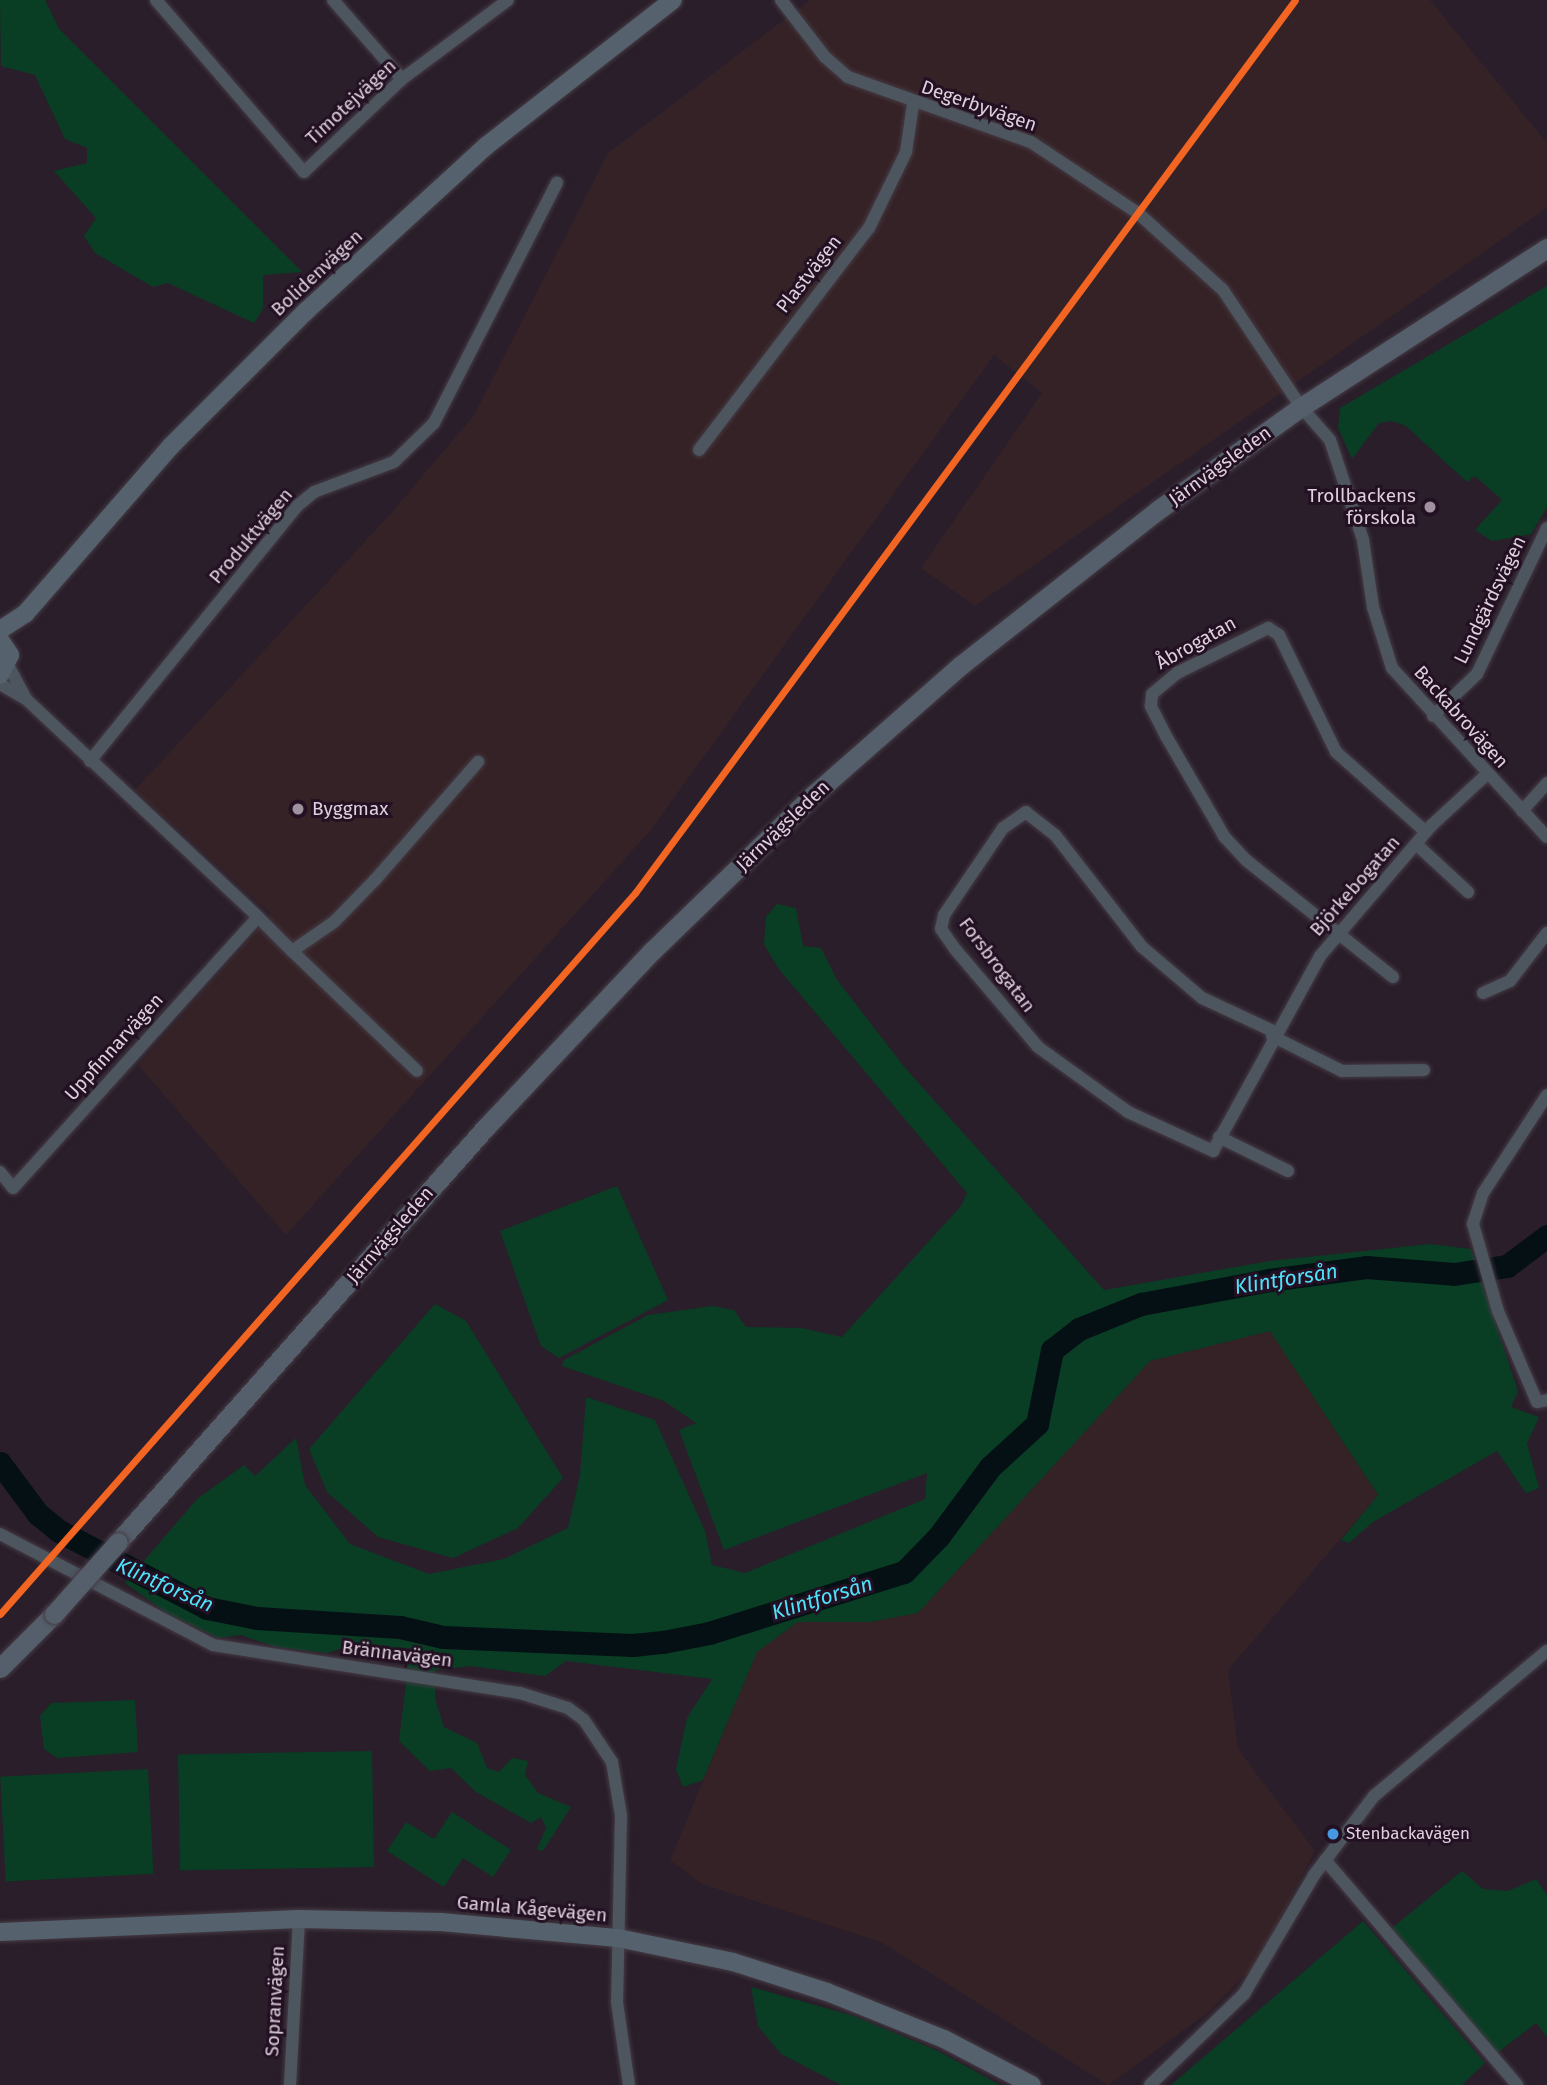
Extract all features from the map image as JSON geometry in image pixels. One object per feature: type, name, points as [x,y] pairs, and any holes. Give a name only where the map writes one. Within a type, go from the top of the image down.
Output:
[{"type":"main road","name":"Järnvägsleden","points":[[0,1668],[54,1614],[485,1128],[652,951],[813,795],[1010,625],[1301,407],[1547,248]]},
{"type":"street","name":"Timotejvägen","points":[[156,0],[304,172],[402,79],[508,0]]},
{"type":"street","points":[[333,0],[402,79]]},
{"type":"street","name":"Bolidenvägen","points":[[4,658],[25,614],[171,446],[305,312],[486,146],[673,0]]},
{"type":"street","name":"Degerbyvägen","points":[[782,0],[848,78],[913,104],[1031,142],[1138,213],[1223,290],[1301,407]]},
{"type":"street","name":"Plastvägen","points":[[699,450],[869,228],[906,152],[913,104]]},
{"type":"street","name":"Produktvägen","points":[[90,761],[297,506],[314,492],[394,463],[434,423],[557,183]]},
{"type":"street","name":"Backabrovägen","points":[[1301,407],[1330,440],[1341,469],[1392,668],[1486,775],[1547,837]]},
{"type":"street","name":"Lundgärdsvägen","points":[[1433,716],[1477,674],[1547,528]]},
{"type":"street","name":"Bolidenvägen","points":[[0,630],[25,614]]},
{"type":"street","name":"Åbrogatan","points":[[1338,934],[1224,836],[1166,736],[1151,706],[1152,694],[1177,673],[1268,628],[1279,635],[1336,752],[1426,832]]},
{"type":"street","points":[[4,658],[26,699]]},
{"type":"street","points":[[0,684],[26,699],[258,917],[416,1071]]},
{"type":"street","points":[[292,951],[367,888],[478,762]]},
{"type":"street","name":"Björkebogatan","points":[[1213,1151],[1297,989],[1338,934],[1426,832],[1486,775]]},
{"type":"street","points":[[1522,811],[1547,783]]},
{"type":"street","name":"Forsbrogatan","points":[[1213,1151],[1128,1112],[1038,1047],[955,949],[941,929],[944,915],[979,859],[1003,828],[1026,812],[1055,835],[1142,947],[1202,998],[1273,1034]]},
{"type":"street","points":[[1416,844],[1468,892]]},
{"type":"street","name":"Uppfinnarvägen","points":[[0,1172],[13,1188],[258,917]]},
{"type":"street","points":[[1483,993],[1510,981],[1547,933]]},
{"type":"street","points":[[1338,934],[1393,977]]},
{"type":"street","points":[[1273,1034],[1342,1071],[1424,1070]]},
{"type":"street","points":[[1547,1095],[1475,1208],[1481,1254],[1490,1286],[1536,1402],[1547,1400]]},
{"type":"street","points":[[1219,1137],[1288,1171]]},
{"type":"street","name":"Brännavägen","points":[[0,1534],[213,1645],[427,1675],[520,1693],[568,1709],[597,1733],[612,1762],[621,1815],[617,2002],[629,2085]]},
{"type":"street","points":[[1150,2085],[1244,1994],[1325,1860],[1374,1796],[1547,1651]]},
{"type":"street","points":[[1325,1860],[1517,2085]]},
{"type":"street","name":"Gamla Kågevägen","points":[[0,1932],[299,1919],[454,1923],[618,1938],[733,1962],[827,1992],[944,2039],[1032,2085]]},
{"type":"street","name":"Sopranvägen","points":[[290,2085],[299,1919]]},
{"type":"shaded area","points":[[810,0],[1430,0],[1547,143],[1547,208],[975,606],[921,568],[1042,393],[994,355],[650,831],[286,1235],[138,1065],[271,914],[135,790],[393,511],[474,415],[608,153]]},
{"type":"shaded area","points":[[1270,1331],[1378,1495],[1228,1670],[1238,1749],[1315,1851],[1258,1961],[1209,2012],[1108,2085],[881,1942],[702,1884],[670,1860],[757,1652],[798,1622],[870,1622],[918,1613],[1150,1361]]},
{"type":"green space","points":[[0,0],[45,0],[59,29],[302,272],[263,275],[263,309],[254,323],[168,283],[153,287],[95,253],[84,236],[96,218],[54,171],[87,163],[87,148],[65,139],[35,75],[1,66]]},
{"type":"green space","points":[[1547,286],[1547,507],[1531,534],[1492,541],[1475,530],[1502,500],[1475,476],[1467,482],[1406,426],[1392,421],[1379,423],[1352,459],[1338,428],[1340,408]]},
{"type":"green space","points":[[777,904],[796,908],[803,946],[821,948],[837,980],[906,1069],[1104,1290],[1270,1261],[1430,1244],[1471,1249],[1518,1391],[1511,1407],[1539,1417],[1527,1444],[1539,1488],[1526,1493],[1497,1451],[1373,1522],[1349,1543],[1341,1540],[1378,1495],[1270,1331],[1150,1361],[918,1613],[870,1622],[798,1622],[757,1652],[703,1780],[683,1787],[676,1769],[687,1718],[712,1679],[566,1661],[545,1676],[470,1666],[435,1670],[435,1699],[444,1727],[477,1743],[487,1768],[499,1772],[512,1758],[528,1761],[525,1775],[538,1793],[571,1807],[543,1851],[537,1849],[546,1828],[541,1817],[531,1823],[476,1792],[451,1768],[430,1771],[399,1741],[408,1666],[349,1646],[327,1653],[276,1647],[241,1635],[218,1638],[165,1612],[125,1583],[197,1499],[244,1465],[255,1476],[296,1438],[305,1485],[350,1544],[429,1574],[504,1559],[568,1528],[580,1475],[586,1397],[655,1420],[705,1531],[712,1565],[745,1573],[925,1499],[927,1473],[724,1550],[679,1430],[696,1423],[664,1401],[562,1366],[564,1360],[648,1315],[712,1306],[734,1310],[746,1327],[801,1328],[842,1337],[961,1206],[967,1193],[778,968],[764,944],[766,917]]},
{"type":"green space","points":[[617,1186],[668,1300],[559,1358],[541,1346],[500,1231]]},
{"type":"green space","points":[[435,1304],[466,1321],[563,1478],[518,1528],[453,1558],[378,1537],[327,1492],[309,1449]]},
{"type":"green space","points":[[135,1700],[138,1752],[57,1758],[44,1749],[40,1716],[51,1703]]},
{"type":"green space","points":[[372,1751],[374,1867],[180,1870],[178,1754]]},
{"type":"green space","points":[[148,1769],[153,1874],[6,1882],[0,1777]]},
{"type":"green space","points":[[452,1812],[511,1850],[493,1877],[463,1858],[444,1887],[387,1851],[406,1822],[434,1839]]},
{"type":"green space","points":[[1462,1871],[1483,1889],[1508,1891],[1536,1879],[1547,1895],[1547,2037],[1536,2023],[1497,2053],[1392,1928]]},
{"type":"green space","points":[[1363,1921],[1485,2063],[1462,2085],[1171,2085]]},
{"type":"green space","points":[[751,1987],[854,2016],[938,2051],[1000,2085],[841,2085],[781,2054],[758,2026]]},
{"type":"waterway","name":"Klintforsån","points":[[0,1463],[38,1514],[59,1531],[207,1608],[257,1618],[400,1627],[443,1637],[633,1645],[663,1642],[709,1633],[904,1572],[939,1536],[990,1467],[1037,1424],[1052,1350],[1079,1329],[1141,1304],[1269,1280],[1366,1267],[1454,1274],[1507,1266],[1547,1236]]},
{"type":"transit line","points":[[0,1614],[635,893],[1295,0]]},
{"type":"place","name":"Trollbackens förskola","points":[[1430,507]]},
{"type":"place","name":"Byggmax","points":[[298,809]]},
{"type":"place","name":"Stenbackavägen","points":[[1333,1834]]}]
